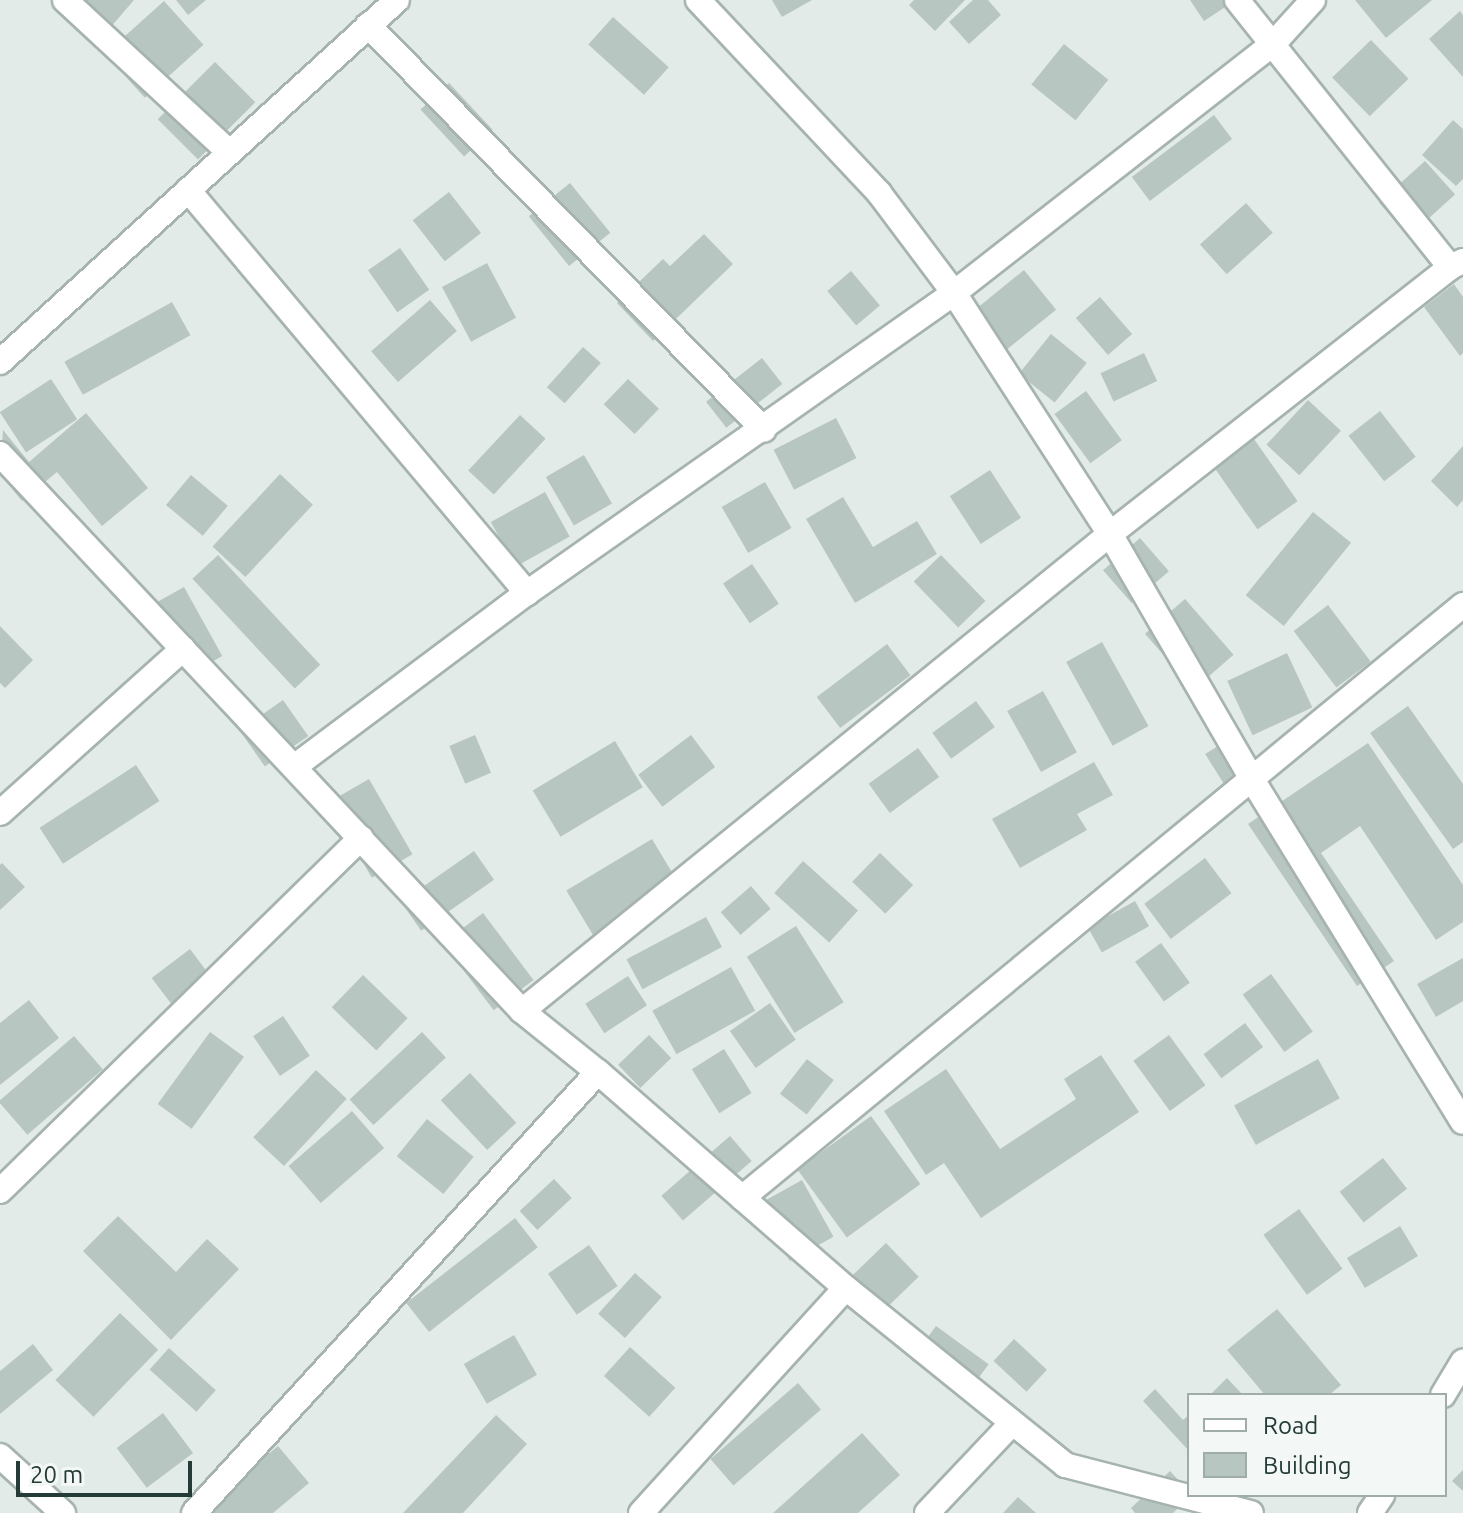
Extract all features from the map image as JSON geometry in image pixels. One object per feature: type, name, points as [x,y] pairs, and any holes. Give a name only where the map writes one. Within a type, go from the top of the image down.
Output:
[{"type":"street","points":[[65,0],[229,152]]},
{"type":"street","points":[[0,362],[397,0]]},
{"type":"street","points":[[698,0],[879,193],[954,293],[1110,534],[1253,781],[1463,1122]]},
{"type":"street","points":[[522,1011],[1110,534],[1456,264],[1237,0]]},
{"type":"street","points":[[294,767],[527,593],[764,430],[954,293],[1274,43],[1313,0]]},
{"type":"street","points":[[368,25],[764,430]]},
{"type":"street","points":[[188,190],[527,593]]},
{"type":"street","points":[[0,454],[522,1011],[598,1072],[846,1288],[1065,1465],[1187,1496]]},
{"type":"street","points":[[742,1198],[1253,781],[1463,605]]},
{"type":"street","points":[[0,813],[183,649]]},
{"type":"street","points":[[0,1191],[361,838]]},
{"type":"street","points":[[194,1513],[598,1072]]},
{"type":"street","points":[[641,1513],[846,1288]]},
{"type":"street","points":[[1444,1393],[1463,1362]]},
{"type":"street","points":[[927,1513],[1012,1423]]},
{"type":"street","points":[[0,1456],[63,1513]]},
{"type":"street","points":[[1189,1497],[1251,1513]]},
{"type":"building","points":[[82,0],[134,0],[103,36]]},
{"type":"building","points":[[176,0],[206,0],[188,15]]},
{"type":"building","points":[[772,0],[812,0],[782,17]]},
{"type":"building","points":[[914,0],[965,0],[935,31],[909,5]]},
{"type":"building","points":[[973,0],[988,0],[1001,15],[969,44],[949,22]]},
{"type":"building","points":[[1190,0],[1236,0],[1204,21]]},
{"type":"building","points":[[1355,0],[1432,0],[1386,38]]},
{"type":"building","points":[[164,1],[203,45],[145,98],[105,54]]},
{"type":"building","points":[[1460,11],[1463,15],[1463,77],[1429,39]]},
{"type":"building","points":[[613,17],[669,67],[644,95],[588,44]]},
{"type":"building","points":[[1371,40],[1409,79],[1370,116],[1332,78]]},
{"type":"building","points":[[1064,44],[1108,80],[1076,120],[1031,84]]},
{"type":"building","points":[[215,62],[255,102],[198,160],[158,119]]},
{"type":"building","points":[[449,83],[493,130],[464,156],[420,110]]},
{"type":"building","points":[[1214,115],[1232,139],[1150,201],[1132,177]]},
{"type":"building","points":[[1453,120],[1463,129],[1463,179],[1456,186],[1422,155]]},
{"type":"building","points":[[1425,161],[1455,194],[1409,236],[1379,202]]},
{"type":"building","points":[[570,183],[610,233],[569,266],[529,216]]},
{"type":"building","points":[[449,192],[481,233],[445,261],[413,220]]},
{"type":"building","points":[[1246,203],[1273,233],[1227,274],[1200,244]]},
{"type":"building","points":[[704,234],[733,264],[653,341],[617,303],[663,259],[670,266]]},
{"type":"building","points":[[400,248],[429,290],[397,312],[368,270]]},
{"type":"building","points":[[487,263],[516,318],[471,342],[442,287]]},
{"type":"building","points":[[1024,270],[1056,310],[1006,351],[973,311]]},
{"type":"building","points":[[851,271],[880,305],[856,325],[827,291]]},
{"type":"building","points":[[1454,284],[1463,297],[1463,353],[1460,356],[1424,307]]},
{"type":"building","points":[[1100,297],[1132,334],[1108,355],[1076,318]]},
{"type":"building","points":[[430,300],[457,331],[398,382],[371,351]]},
{"type":"building","points":[[172,302],[190,335],[83,395],[64,362]]},
{"type":"building","points":[[1051,334],[1087,363],[1055,403],[1019,374]]},
{"type":"building","points":[[583,347],[601,363],[565,403],[547,387]]},
{"type":"building","points":[[1144,353],[1157,381],[1114,401],[1100,373]]},
{"type":"building","points":[[762,358],[782,384],[726,428],[706,402]]},
{"type":"building","points":[[51,379],[77,419],[26,452],[0,412]]},
{"type":"building","points":[[628,379],[659,409],[635,434],[604,404]]},
{"type":"building","points":[[1086,391],[1122,440],[1090,463],[1054,414]]},
{"type":"building","points":[[1308,400],[1341,431],[1299,475],[1266,445]]},
{"type":"building","points":[[1380,411],[1416,457],[1384,481],[1348,436]]},
{"type":"building","points":[[86,413],[148,488],[102,526],[57,472],[22,501],[0,474],[3,430],[29,462]]},
{"type":"building","points":[[520,415],[546,439],[494,494],[468,471]]},
{"type":"building","points":[[836,418],[856,458],[794,490],[774,450]]},
{"type":"building","points":[[1254,439],[1298,501],[1257,529],[1214,467]]},
{"type":"building","points":[[1463,446],[1463,500],[1457,507],[1431,481]]},
{"type":"building","points":[[584,455],[612,503],[574,525],[546,477]]},
{"type":"building","points":[[990,470],[1021,518],[981,544],[950,496]]},
{"type":"building","points":[[280,474],[313,505],[245,577],[212,546]]},
{"type":"building","points":[[191,475],[228,506],[203,536],[166,505]]},
{"type":"building","points":[[765,482],[792,528],[748,553],[722,507]]},
{"type":"building","points":[[545,492],[570,537],[515,567],[491,522]]},
{"type":"building","points":[[843,497],[873,547],[917,521],[937,554],[855,603],[806,519]]},
{"type":"building","points":[[1313,512],[1351,543],[1284,626],[1246,595]]},
{"type":"building","points":[[1140,538],[1169,571],[1132,603],[1103,570]]},
{"type":"building","points":[[218,555],[320,665],[295,689],[192,579]]},
{"type":"building","points":[[941,555],[985,601],[958,627],[914,581]]},
{"type":"building","points":[[752,564],[779,604],[750,623],[723,584]]},
{"type":"building","points":[[184,587],[222,656],[188,675],[150,606]]},
{"type":"building","points":[[1185,599],[1234,655],[1194,690],[1145,634]]},
{"type":"building","points":[[1328,605],[1371,662],[1336,688],[1294,631]]},
{"type":"building","points":[[0,626],[33,660],[5,688],[0,683]]},
{"type":"building","points":[[1102,642],[1149,726],[1113,746],[1066,662]]},
{"type":"building","points":[[887,644],[910,675],[840,728],[817,697]]},
{"type":"building","points":[[1287,653],[1312,707],[1253,735],[1227,681]]},
{"type":"building","points":[[1043,691],[1077,752],[1041,772],[1007,711]]},
{"type":"building","points":[[283,700],[308,736],[265,766],[240,730]]},
{"type":"building","points":[[976,701],[995,727],[951,759],[932,733]]},
{"type":"building","points":[[1408,706],[1463,784],[1463,842],[1453,849],[1370,733]]},
{"type":"building","points":[[475,735],[491,773],[465,784],[449,746]]},
{"type":"building","points":[[691,735],[715,767],[662,807],[638,775]]},
{"type":"building","points":[[1234,736],[1253,767],[1224,785],[1205,754]]},
{"type":"building","points":[[615,741],[643,787],[561,837],[533,790]]},
{"type":"building","points":[[1368,743],[1463,885],[1463,922],[1436,940],[1360,826],[1321,853],[1394,961],[1357,986],[1248,824]]},
{"type":"building","points":[[918,748],[939,777],[890,813],[869,784]]},
{"type":"building","points":[[1094,762],[1113,795],[1077,814],[1087,830],[1020,868],[992,819]]},
{"type":"building","points":[[136,765],[159,801],[63,864],[40,828]]},
{"type":"building","points":[[369,779],[413,854],[372,878],[328,802]]},
{"type":"building","points":[[652,839],[680,885],[594,937],[566,891]]},
{"type":"building","points":[[474,851],[494,880],[421,931],[401,902]]},
{"type":"building","points":[[880,853],[913,885],[885,914],[852,882]]},
{"type":"building","points":[[1205,858],[1231,893],[1171,939],[1144,904]]},
{"type":"building","points":[[803,861],[858,911],[829,942],[774,893]]},
{"type":"building","points":[[2,863],[25,887],[0,910],[0,865]]},
{"type":"building","points":[[751,886],[771,909],[740,935],[721,912]]},
{"type":"building","points":[[1135,901],[1149,926],[1102,953],[1088,927]]},
{"type":"building","points":[[483,913],[534,980],[494,1010],[443,943]]},
{"type":"building","points":[[706,917],[722,947],[642,989],[627,959]]},
{"type":"building","points":[[796,926],[844,1002],[795,1033],[747,957]]},
{"type":"building","points":[[1161,943],[1190,983],[1164,1001],[1135,962]]},
{"type":"building","points":[[190,949],[210,976],[172,1005],[152,978]]},
{"type":"building","points":[[1463,958],[1463,1001],[1436,1017],[1417,984]]},
{"type":"building","points":[[731,967],[755,1011],[677,1054],[652,1011]]},
{"type":"building","points":[[1271,974],[1313,1031],[1284,1052],[1243,995]]},
{"type":"building","points":[[363,975],[408,1018],[376,1050],[332,1007]]},
{"type":"building","points":[[628,976],[647,1005],[604,1033],[585,1004]]},
{"type":"building","points":[[29,1000],[59,1038],[0,1085],[0,1023]]},
{"type":"building","points":[[770,1003],[796,1040],[756,1068],[730,1031]]},
{"type":"building","points":[[283,1016],[310,1056],[280,1076],[253,1036]]},
{"type":"building","points":[[1245,1023],[1263,1047],[1222,1078],[1203,1054]]},
{"type":"building","points":[[210,1032],[244,1057],[192,1129],[158,1104]]},
{"type":"building","points":[[422,1032],[446,1058],[373,1125],[350,1100]]},
{"type":"building","points":[[649,1035],[671,1058],[640,1088],[618,1065]]},
{"type":"building","points":[[1169,1035],[1205,1085],[1170,1111],[1133,1061]]},
{"type":"building","points":[[74,1036],[103,1069],[27,1135],[0,1100]]},
{"type":"building","points":[[724,1049],[752,1093],[719,1113],[692,1069]]},
{"type":"building","points":[[1101,1055],[1139,1112],[981,1218],[944,1163],[926,1175],[884,1111],[946,1069],[1000,1149],[1076,1099],[1064,1079]]},
{"type":"building","points":[[807,1059],[834,1080],[807,1115],[780,1094]]},
{"type":"building","points":[[1318,1059],[1340,1098],[1256,1145],[1234,1106]]},
{"type":"building","points":[[316,1070],[347,1099],[284,1166],[253,1137]]},
{"type":"building","points":[[470,1073],[516,1123],[487,1150],[441,1100]]},
{"type":"building","points":[[352,1111],[384,1148],[321,1203],[289,1166]]},
{"type":"building","points":[[871,1116],[920,1184],[847,1237],[797,1169]]},
{"type":"building","points":[[427,1119],[474,1157],[443,1194],[397,1156]]},
{"type":"building","points":[[730,1136],[752,1161],[683,1221],[661,1196]]},
{"type":"building","points":[[1383,1158],[1407,1189],[1364,1223],[1340,1192]]},
{"type":"building","points":[[554,1179],[572,1198],[537,1230],[520,1211]]},
{"type":"building","points":[[802,1180],[834,1237],[790,1261],[758,1204]]},
{"type":"building","points":[[1299,1209],[1342,1269],[1307,1295],[1263,1235]]},
{"type":"building","points":[[118,1216],[176,1272],[207,1239],[239,1269],[171,1340],[83,1251]]},
{"type":"building","points":[[515,1218],[538,1247],[429,1332],[406,1303]]},
{"type":"building","points":[[1400,1226],[1418,1256],[1365,1288],[1347,1258]]},
{"type":"building","points":[[886,1243],[919,1277],[869,1325],[836,1291]]},
{"type":"building","points":[[589,1245],[618,1286],[577,1315],[548,1274]]},
{"type":"building","points":[[635,1273],[662,1297],[625,1338],[598,1314]]},
{"type":"building","points":[[1277,1309],[1341,1385],[1331,1393],[1263,1393],[1227,1350]]},
{"type":"building","points":[[120,1313],[158,1350],[94,1417],[55,1380]]},
{"type":"building","points":[[936,1326],[989,1364],[964,1398],[911,1360]]},
{"type":"building","points":[[514,1335],[537,1375],[487,1404],[464,1364]]},
{"type":"building","points":[[1014,1339],[1047,1370],[1026,1392],[994,1361]]},
{"type":"building","points":[[33,1344],[53,1370],[0,1414],[0,1371]]},
{"type":"building","points":[[630,1347],[675,1388],[649,1417],[604,1376]]},
{"type":"building","points":[[169,1348],[216,1390],[196,1412],[150,1370]]},
{"type":"building","points":[[1227,1378],[1241,1393],[1212,1393]]},
{"type":"building","points":[[798,1383],[821,1409],[733,1486],[710,1459]]},
{"type":"building","points":[[1155,1389],[1183,1420],[1187,1417],[1187,1449],[1143,1401]]},
{"type":"building","points":[[163,1413],[193,1453],[147,1488],[117,1448]]},
{"type":"building","points":[[496,1415],[527,1444],[463,1513],[403,1513]]},
{"type":"building","points":[[862,1433],[900,1475],[858,1513],[773,1513]]},
{"type":"building","points":[[278,1446],[309,1483],[273,1513],[198,1513]]},
{"type":"building","points":[[1463,1470],[1463,1491],[1452,1481]]},
{"type":"building","points":[[1170,1471],[1190,1497],[1173,1513],[1135,1513],[1131,1508]]},
{"type":"building","points":[[1018,1497],[1036,1513],[1003,1513]]}]
